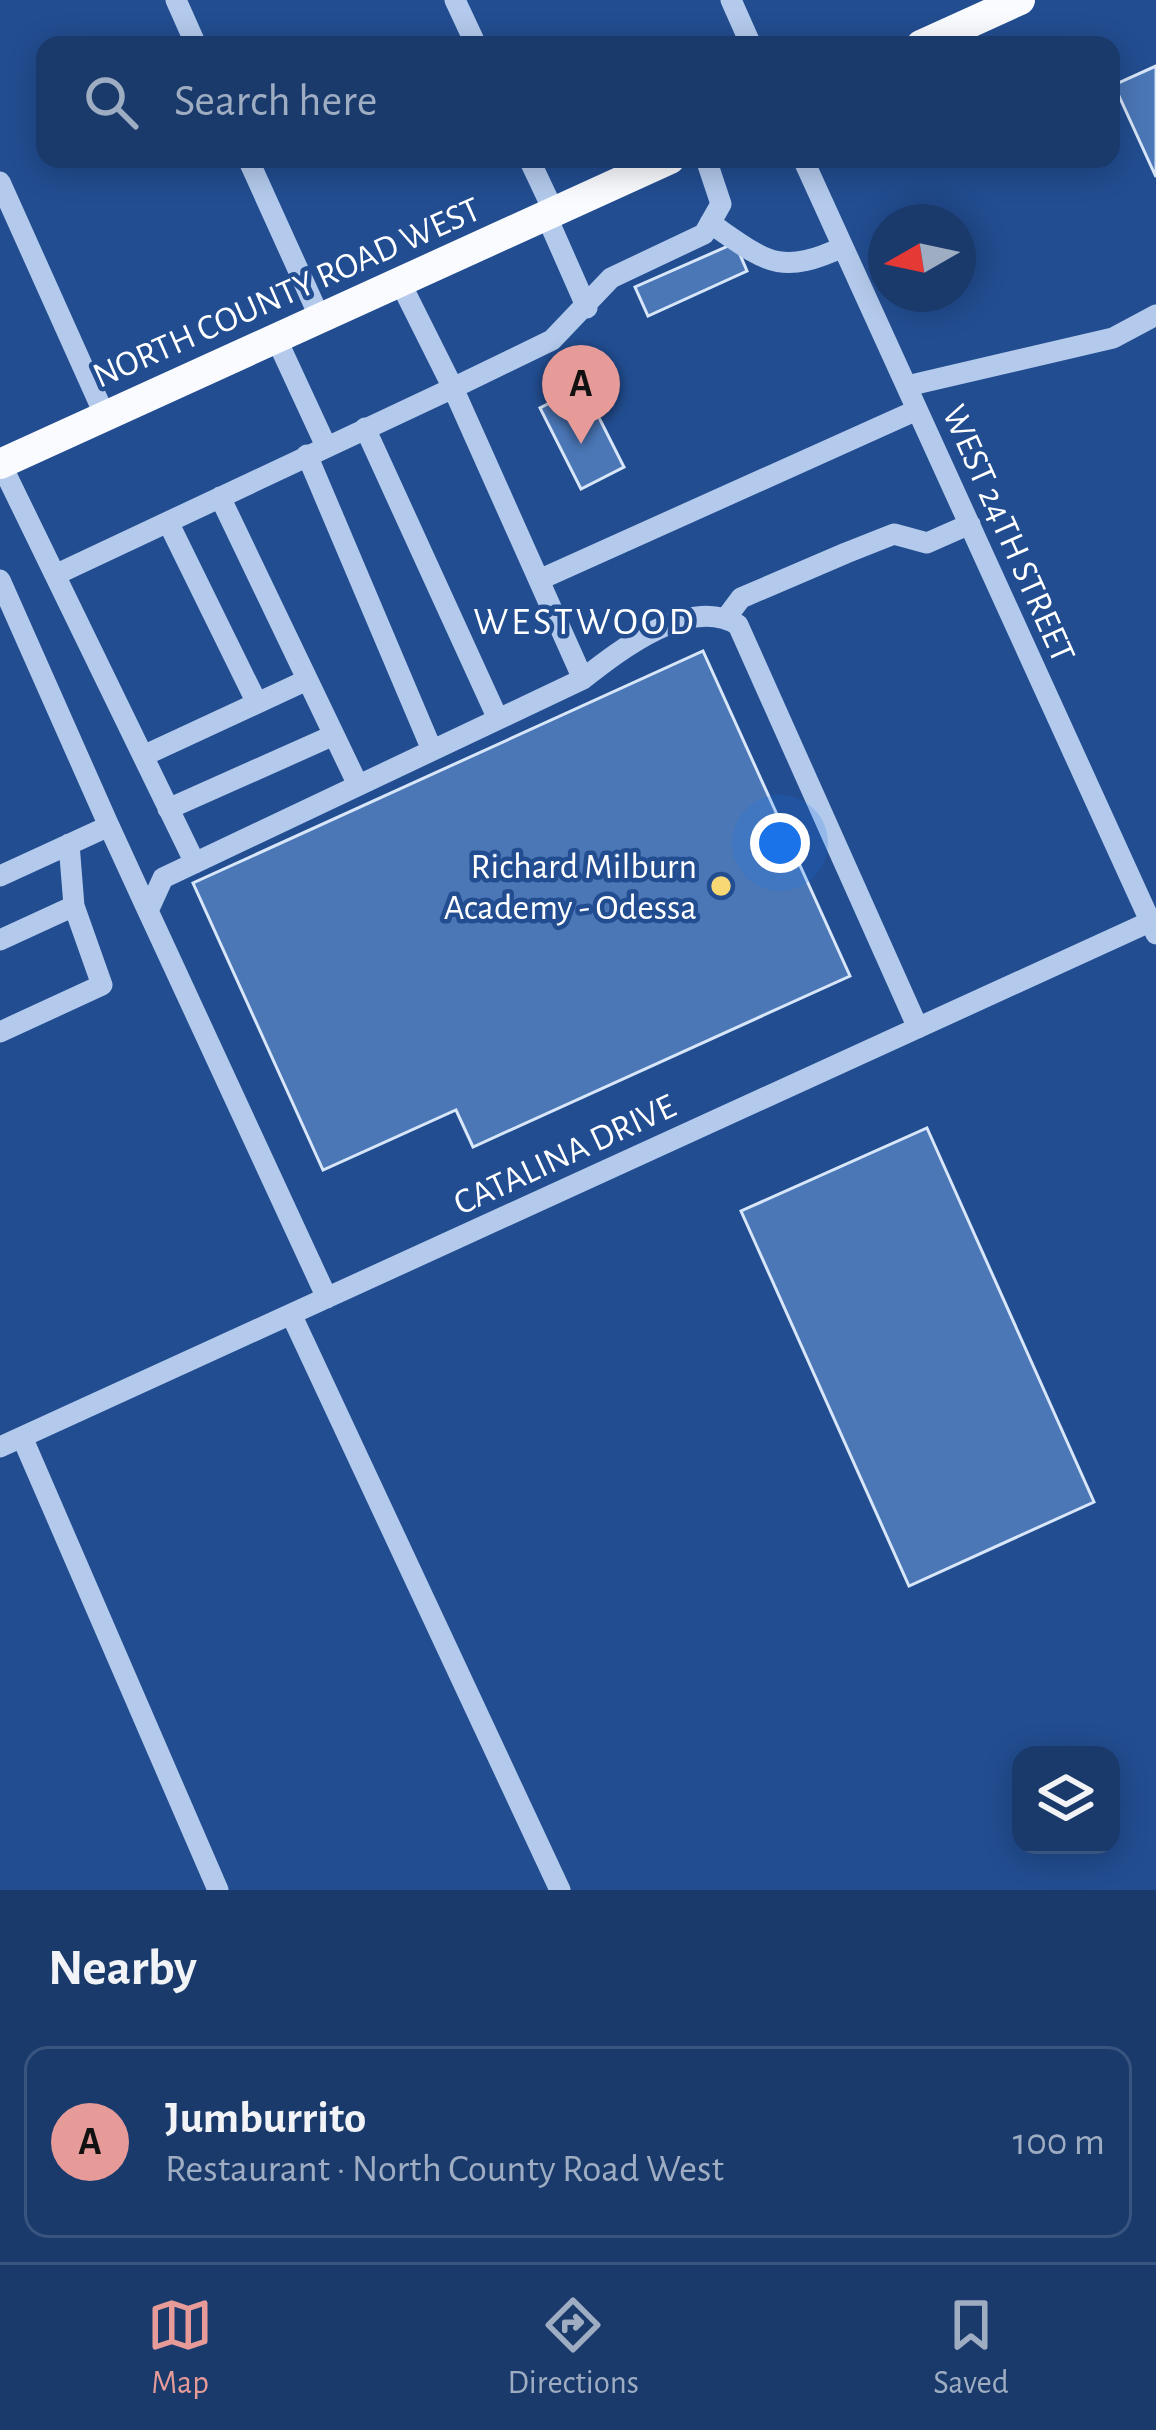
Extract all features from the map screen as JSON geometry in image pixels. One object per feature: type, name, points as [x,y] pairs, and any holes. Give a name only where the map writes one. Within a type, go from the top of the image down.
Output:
[{"type":"main road","points":[[940,36],[1013,2]]},
{"type":"main road","name":"NORTH COUNTY ROAD WEST","points":[[1,464],[650,168]]},
{"type":"street","points":[[176,0],[192,36]]},
{"type":"street","points":[[455,0],[472,36]]},
{"type":"street","points":[[731,0],[748,36]]},
{"type":"street","points":[[252,168],[320,318]]},
{"type":"street","points":[[533,168],[586,308]]},
{"type":"street","points":[[55,575],[552,340],[611,278],[704,234],[721,205],[709,168]]},
{"type":"street","name":"WEST 24TH STREET","points":[[807,168],[1154,925]]},
{"type":"street","points":[[0,182],[105,416]]},
{"type":"street","points":[[710,224],[771,264],[803,266],[843,247]]},
{"type":"street","points":[[400,282],[453,388],[583,679]]},
{"type":"street","points":[[907,386],[1113,338],[1156,315]]},
{"type":"street","points":[[276,338],[432,750]]},
{"type":"street","points":[[541,579],[917,410]]},
{"type":"street","points":[[365,428],[498,719]]},
{"type":"street","points":[[1,464],[195,863]]},
{"type":"street","points":[[220,496],[358,785]]},
{"type":"street","points":[[168,522],[257,703]]},
{"type":"street","points":[[727,618],[741,598],[846,553],[894,535],[927,543],[970,524]]},
{"type":"street","points":[[0,580],[326,1298]]},
{"type":"street","points":[[148,911],[163,878],[583,679],[627,644],[701,615],[727,618],[738,625],[918,1028]]},
{"type":"street","points":[[143,756],[308,680]]},
{"type":"street","points":[[168,809],[334,735]]},
{"type":"street","points":[[0,876],[109,826]]},
{"type":"street","points":[[0,1032],[102,985],[74,906],[69,844]]},
{"type":"street","points":[[0,940],[74,906]]},
{"type":"street","name":"CATALINA DRIVE","points":[[0,1447],[1154,925]]},
{"type":"street","points":[[292,1313],[560,1890]]},
{"type":"street","points":[[22,1437],[218,1890]]},
{"type":"building","points":[[1156,66],[1156,177],[1120,98],[1120,82]]},
{"type":"building","points":[[735,243],[747,271],[648,316],[635,287]]},
{"type":"building","points":[[583,386],[624,467],[581,489],[540,408]]},
{"type":"building","points":[[703,651],[850,976],[473,1147],[456,1110],[323,1170],[193,883]]},
{"type":"building","points":[[927,1128],[1094,1502],[909,1586],[741,1211]]},
{"type":"place","name":"Jumburrito","points":[[581,444]]},
{"type":"place","name":"Richard Milburn Academy - Odessa","points":[[721,886]]},
{"type":"district","name":"WESTWOOD","points":[[585,620]]}]
